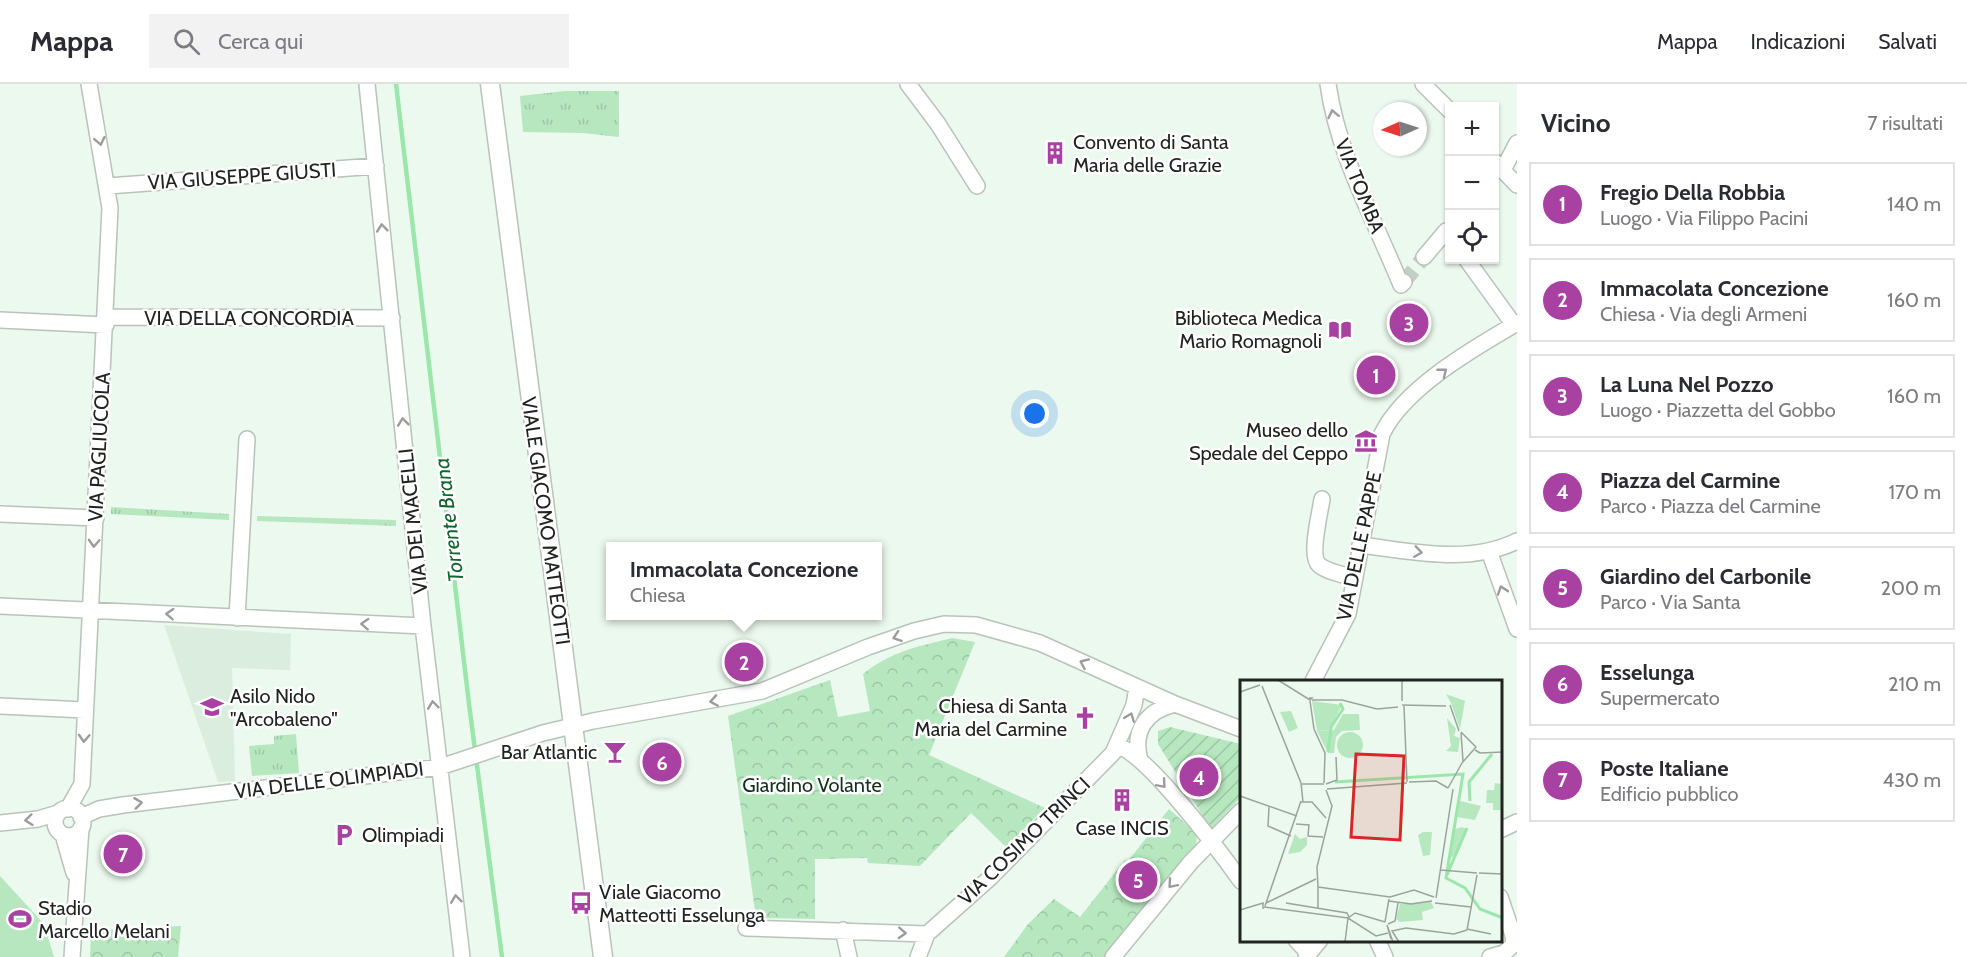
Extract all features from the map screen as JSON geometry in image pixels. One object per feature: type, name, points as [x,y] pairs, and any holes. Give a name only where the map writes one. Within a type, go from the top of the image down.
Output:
[{"type":"street","name":"VIA PAGLIUCOLA","points":[[72,817],[82,784],[110,208],[89,84]]},
{"type":"street","name":"VIA DEI MACELLI","points":[[368,84],[423,626],[462,957]]},
{"type":"street","name":"VIALE GIACOMO MATTEOTTI","points":[[490,84],[603,957]]},
{"type":"street","points":[[908,84],[938,124],[977,186]]},
{"type":"street","name":"VIA TOMBA","points":[[1328,84],[1336,126],[1351,175],[1402,284]]},
{"type":"street","points":[[1432,86],[1445,105]]},
{"type":"street","points":[[1517,143],[1499,165],[1517,185]]},
{"type":"street","name":"VIA GIUSEPPE GIUSTI","points":[[108,186],[376,166]]},
{"type":"street","points":[[1424,257],[1445,232]]},
{"type":"street","points":[[1470,264],[1515,324]]},
{"type":"street","name":"VIA DELLA CONCORDIA","points":[[0,320],[392,318]]},
{"type":"street","name":"VIA DELLE PAPPE","points":[[1315,680],[1342,628],[1355,578],[1382,434],[1398,409],[1452,364],[1515,324]]},
{"type":"street","points":[[237,618],[247,439]]},
{"type":"street","points":[[1322,500],[1314,549],[1316,560],[1323,568],[1355,578]]},
{"type":"street","points":[[0,514],[96,518]]},
{"type":"street","points":[[1360,545],[1436,555],[1489,551],[1517,541]]},
{"type":"street","points":[[1489,551],[1517,629]]},
{"type":"street","points":[[0,606],[423,626]]},
{"type":"street","name":"VIA DELLE OLIMPIADI","points":[[0,823],[72,817],[103,808],[440,766],[543,733],[573,726],[762,692],[868,647],[914,631],[944,624],[976,626],[1018,635],[1175,704],[1240,729]]},
{"type":"street","points":[[1137,687],[1134,705],[1119,746],[1140,760],[1211,840],[1240,880]]},
{"type":"street","points":[[1140,760],[1136,740],[1144,725],[1154,711],[1175,704]]},
{"type":"street","points":[[0,706],[85,710]]},
{"type":"street","name":"VIA COSIMO TRINCI","points":[[918,957],[927,934],[999,869],[1119,746]]},
{"type":"street","points":[[82,784],[90,797],[103,808]]},
{"type":"street","points":[[1113,957],[1137,925],[1211,840],[1240,812]]},
{"type":"street","points":[[72,817],[55,824],[63,835],[76,878]]},
{"type":"street","points":[[63,835],[74,835],[72,817]]},
{"type":"street","points":[[72,817],[76,878],[72,957]]},
{"type":"street","points":[[1502,829],[1517,822]]},
{"type":"street","points":[[1499,956],[1511,948],[1514,939],[1502,903]]},
{"type":"street","points":[[746,928],[927,934]]},
{"type":"street","points":[[843,930],[849,957]]},
{"type":"street","points":[[1297,942],[1307,955],[1318,942]]},
{"type":"street","points":[[1378,942],[1385,957]]},
{"type":"shaded area","name":"Asilo Nido \"Arcobaleno\"","points":[[164,625],[291,634],[290,670],[232,668],[235,781],[218,782]]},
{"type":"green space","points":[[565,91],[619,91],[619,137],[583,133],[523,132],[520,96]]},
{"type":"green space","points":[[111,507],[229,514],[229,520],[111,514]]},
{"type":"green space","points":[[257,516],[396,520],[396,526],[257,521]]},
{"type":"green space","name":"Giardino Volante","points":[[952,638],[975,642],[929,755],[1045,808],[1006,847],[971,813],[920,866],[868,863],[867,858],[815,859],[815,919],[756,918],[728,716],[830,680],[838,717],[870,711],[863,674],[894,655]]},
{"type":"green space","points":[[1170,727],[1240,744],[1240,798],[1211,829],[1158,744],[1158,731]]},
{"type":"green space","points":[[296,734],[299,773],[252,776],[249,746],[274,744],[274,736]]},
{"type":"green space","points":[[1169,809],[1197,834],[1196,846],[1104,957],[1004,957],[1028,924],[1054,899],[1080,917]]},
{"type":"green space","name":"Stadio Marcello Melani","points":[[0,876],[44,924],[54,957],[0,957]]},
{"type":"green space","points":[[181,926],[178,957],[90,957],[91,931]]},
{"type":"waterway","name":"Torrente Brana","points":[[396,84],[469,704],[502,957]]},
{"type":"tunnel","points":[[1404,282],[1424,257]]},
{"type":"place","name":"Convento di Santa Maria delle Grazie","points":[[1055,153]]},
{"type":"place","name":"La Luna Nel Pozzo","points":[[1409,323]]},
{"type":"place","name":"Biblioteca Medica Mario Romagnoli","points":[[1340,330]]},
{"type":"place","name":"Fregio Della Robbia","points":[[1376,375]]},
{"type":"place","name":"Museo dello Spedale del Ceppo","points":[[1366,441]]},
{"type":"place","name":"Immacolata Concezione","points":[[744,662]]},
{"type":"place","name":"Asilo Nido \"Arcobaleno\"","points":[[212,707]]},
{"type":"place","name":"Chiesa di Santa Maria del Carmine","points":[[1085,718]]},
{"type":"place","name":"Bar Atlantic","points":[[615,752]]},
{"type":"place","name":"Esselunga","points":[[662,762]]},
{"type":"place","name":"Piazza del Carmine","points":[[1199,777]]},
{"type":"place","name":"Case INCIS","points":[[1122,800]]},
{"type":"place","name":"Olimpiadi","points":[[344,835]]},
{"type":"place","name":"Poste Italiane","points":[[123,854]]},
{"type":"place","name":"Giardino del Carbonile","points":[[1138,880]]},
{"type":"place","name":"Viale Giacomo Matteotti Esselunga","points":[[581,903]]},
{"type":"place","name":"Stadio Marcello Melani","points":[[20,919]]}]
